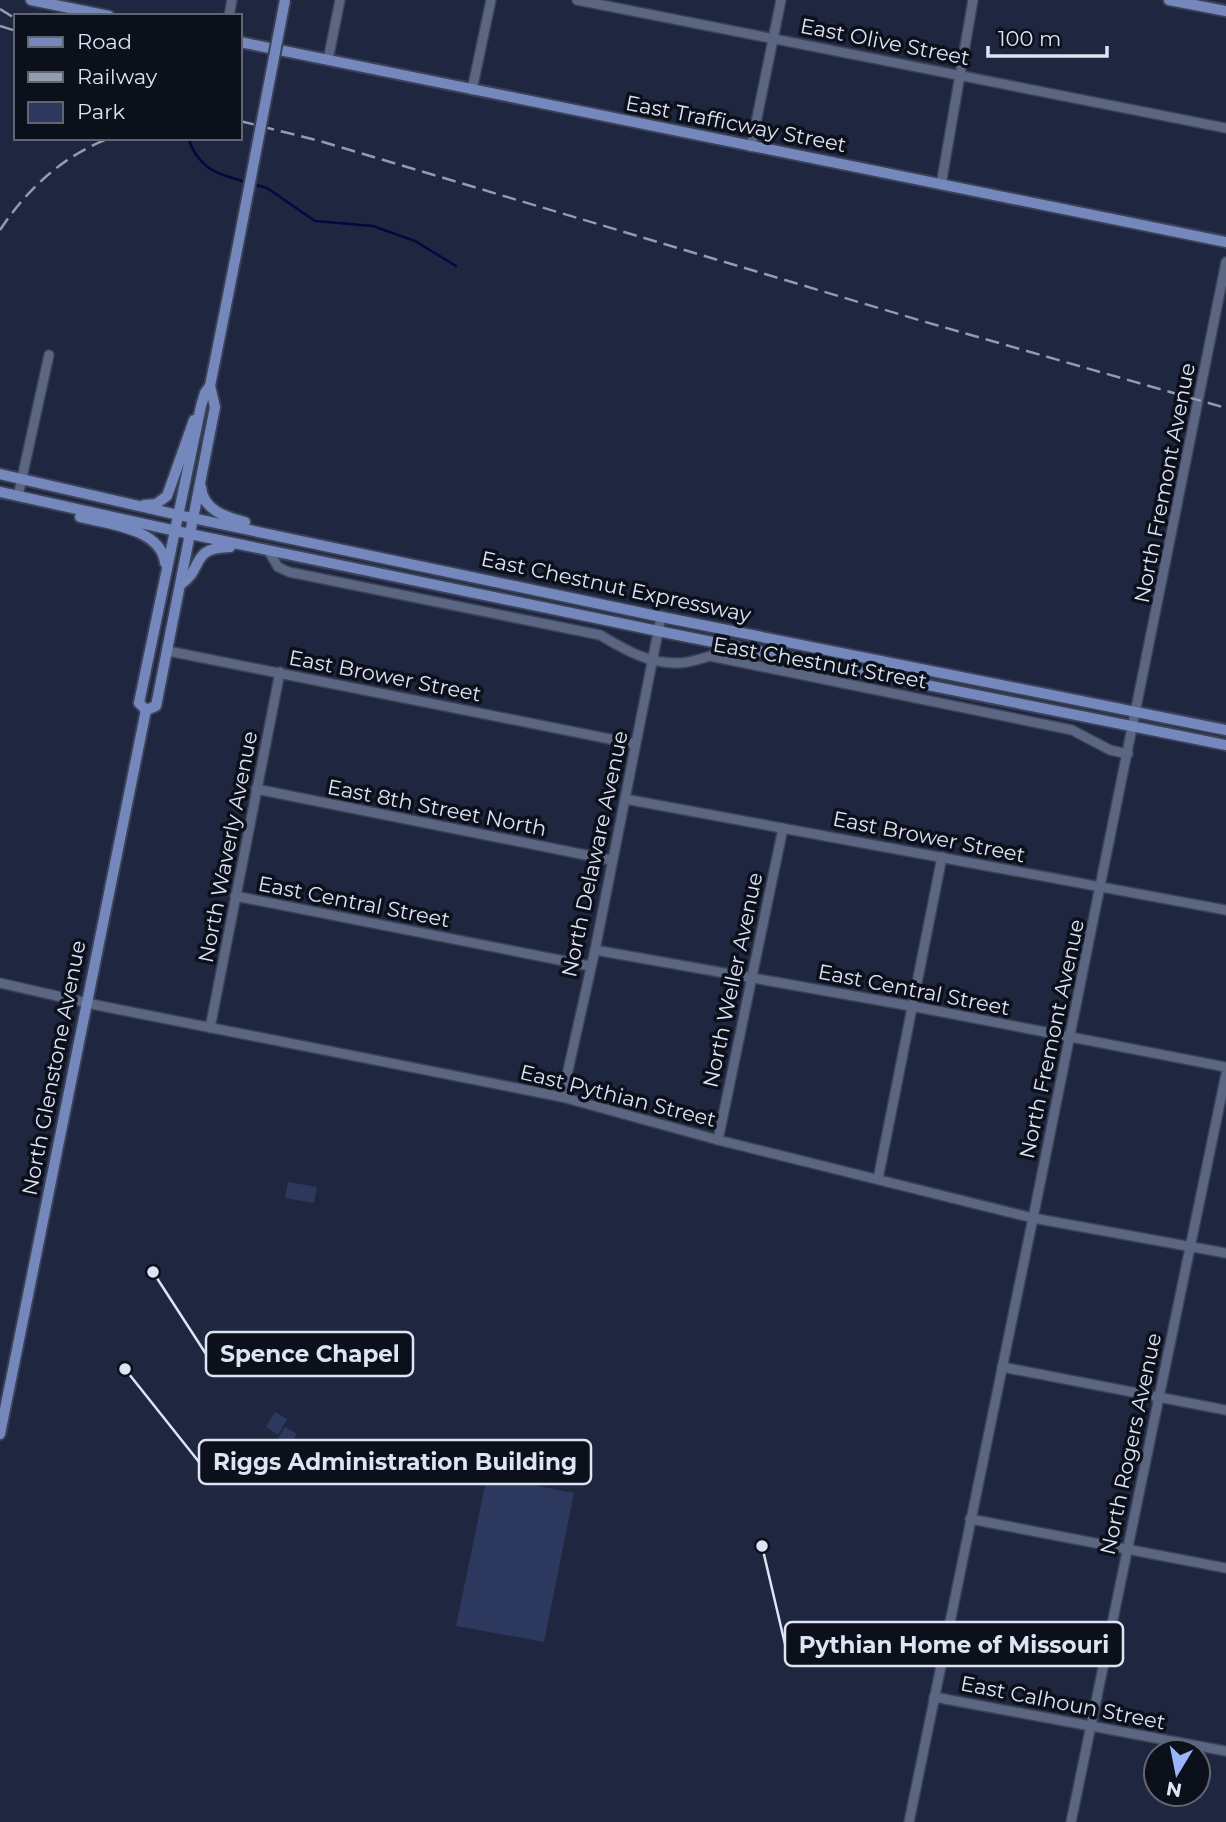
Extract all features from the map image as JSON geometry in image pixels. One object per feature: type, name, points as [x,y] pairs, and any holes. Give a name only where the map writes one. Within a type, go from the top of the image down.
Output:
[{"type":"main road","points":[[31,0],[99,14]]},
{"type":"main road","name":"North Glenstone Avenue","points":[[146,710],[156,706],[168,651],[215,407],[210,386],[285,0]]},
{"type":"main road","points":[[1169,0],[1226,11]]},
{"type":"main road","name":"East Trafficway Street","points":[[242,43],[1226,242]]},
{"type":"main road","name":"North Glenstone Avenue","points":[[146,710],[139,703],[201,406],[210,386]]},
{"type":"main road","points":[[138,506],[156,504],[167,496],[190,427],[201,406]]},
{"type":"main road","name":"East Chestnut Expressway","points":[[0,474],[178,515],[661,617],[1226,730]]},
{"type":"main road","points":[[201,478],[204,500],[220,515],[343,544],[365,554]]},
{"type":"main road","name":"East Chestnut Expressway","points":[[0,492],[658,631],[1226,745]]},
{"type":"main road","points":[[18,496],[35,505],[141,534],[162,551],[166,570]]},
{"type":"main road","points":[[181,584],[190,578],[199,558],[211,548],[251,547]]},
{"type":"main road","name":"North Glenstone Avenue","points":[[0,1434],[146,710]]},
{"type":"street","points":[[328,60],[340,0]]},
{"type":"street","points":[[472,90],[491,0]]},
{"type":"street","name":"East Olive Street","points":[[577,0],[1226,128]]},
{"type":"street","points":[[751,147],[781,0]]},
{"type":"street","points":[[940,185],[973,0]]},
{"type":"street","name":"North Fremont Avenue","points":[[909,1822],[1102,888],[1226,262]]},
{"type":"street","points":[[18,496],[49,355]]},
{"type":"street","name":"East Chestnut Street","points":[[268,550],[278,567],[289,572],[600,635],[631,654],[678,664],[710,656],[1072,730],[1110,750],[1128,754]]},
{"type":"street","name":"North Delaware Avenue","points":[[562,1097],[595,950],[661,617]]},
{"type":"street","name":"East Brower Street","points":[[168,651],[635,744]]},
{"type":"street","name":"North Waverly Avenue","points":[[210,1028],[280,672]]},
{"type":"street","name":"East 8th Street North","points":[[257,789],[611,860]]},
{"type":"street","name":"East Brower Street","points":[[625,799],[1226,910]]},
{"type":"street","name":"North Weller Avenue","points":[[718,1139],[783,828]]},
{"type":"street","points":[[878,1179],[942,857]]},
{"type":"street","name":"East Central Street","points":[[235,896],[590,966]]},
{"type":"street","name":"East Central Street","points":[[595,950],[1226,1066]]},
{"type":"street","name":"East Pythian Street","points":[[0,983],[210,1028],[562,1097],[1033,1218],[1226,1253]]},
{"type":"street","name":"North Rogers Avenue","points":[[1071,1822],[1226,1074]]},
{"type":"street","points":[[1002,1367],[1226,1410]]},
{"type":"street","points":[[970,1519],[1226,1567]]},
{"type":"street","name":"East Calhoun Street","points":[[934,1697],[1226,1751]]},
{"type":"green space","points":[[288,1182],[317,1187],[314,1203],[285,1198]]},
{"type":"green space","points":[[275,1412],[287,1419],[278,1435],[266,1427]]},
{"type":"green space","points":[[285,1427],[297,1434],[287,1449],[276,1442]]},
{"type":"green space","points":[[487,1476],[574,1493],[544,1642],[456,1626]]},
{"type":"waterway","points":[[189,140],[197,157],[210,169],[246,182]]},
{"type":"waterway","points":[[253,184],[267,188],[315,221],[373,226],[415,241],[456,266]]},
{"type":"railway","points":[[0,9],[14,18]]},
{"type":"railway","points":[[0,26],[14,30]]},
{"type":"railway","points":[[242,122],[320,141],[922,321],[1226,408]]},
{"type":"railway","points":[[0,230],[22,201],[48,175],[77,154],[105,140]]},
{"type":"place","name":"Spence Chapel","points":[[153,1272]]},
{"type":"place","name":"Riggs Administration Building","points":[[125,1369]]},
{"type":"place","name":"Pythian Home of Missouri","points":[[762,1546]]}]
